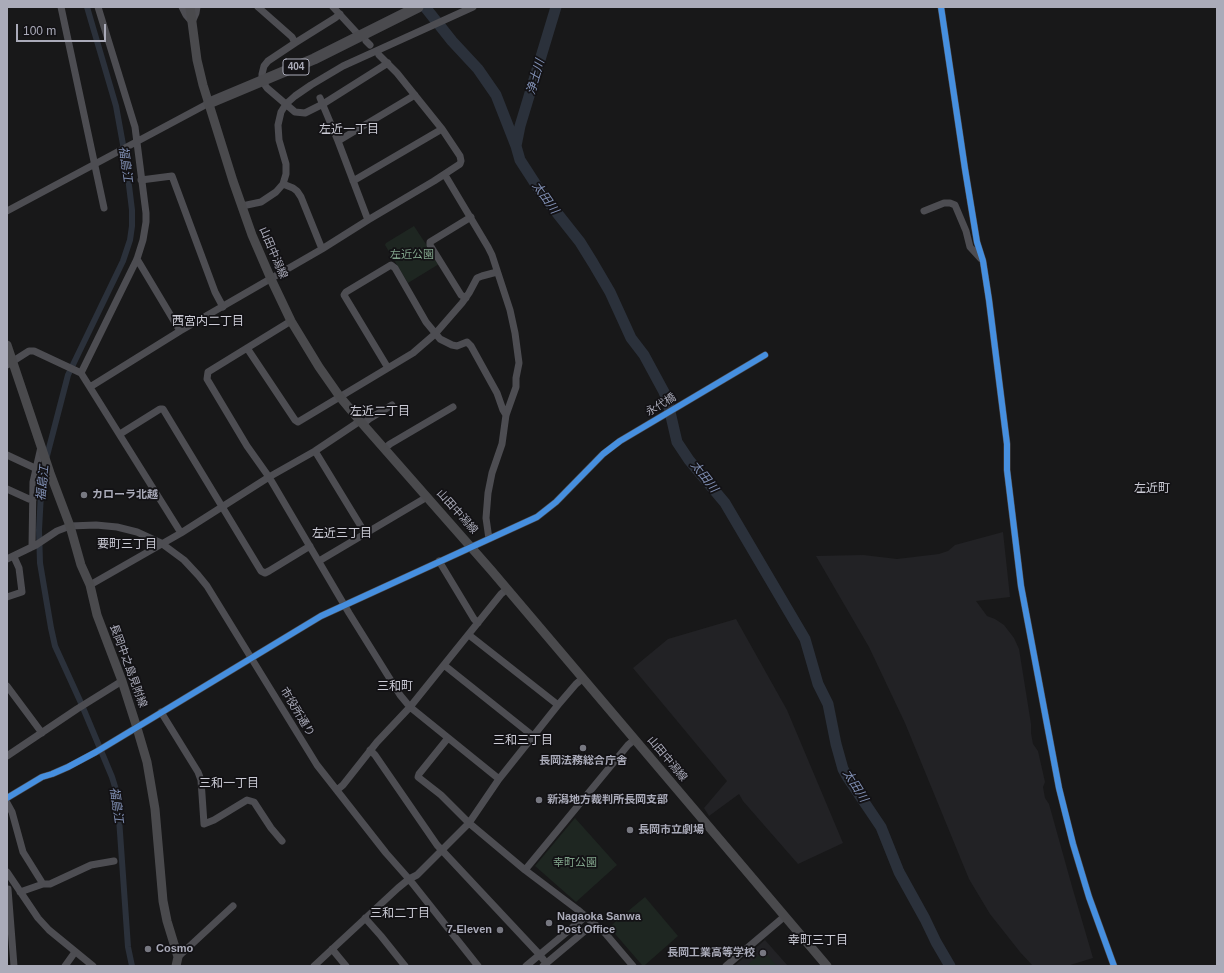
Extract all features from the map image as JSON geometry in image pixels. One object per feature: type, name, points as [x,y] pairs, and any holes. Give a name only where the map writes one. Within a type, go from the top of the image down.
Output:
[{"type":"highway","name":"404","points":[[210,103],[314,59],[418,7]]},
{"type":"main road","name":"山田中潟線","points":[[190,7],[197,60],[203,85],[252,234],[270,279],[291,321],[319,367],[340,397],[384,449],[471,546],[582,679],[827,966]]},
{"type":"main road","points":[[7,345],[10,363],[42,450]]},
{"type":"main road","name":"長岡中之島見附線","points":[[42,450],[70,526],[81,565],[90,585],[97,615],[122,681],[147,762],[155,809],[163,902],[177,962]]},
{"type":"street","points":[[61,7],[104,208]]},
{"type":"street","points":[[78,372],[137,259],[143,240],[146,222],[134,127],[98,7]]},
{"type":"street","points":[[182,7],[192,22],[197,7]]},
{"type":"street","points":[[258,7],[292,37],[295,43]]},
{"type":"street","points":[[333,7],[356,32]]},
{"type":"street","points":[[242,206],[261,202],[276,192],[283,184],[286,174],[286,164],[279,140],[278,125],[281,112],[286,104],[295,96],[343,66],[473,7]]},
{"type":"street","points":[[941,7],[965,169],[977,242],[983,262],[989,300],[1007,444],[1007,470],[1021,586],[1059,788],[1089,897],[1114,966]]},
{"type":"street","points":[[340,14],[268,61],[264,66],[262,74],[262,82],[267,88],[296,112],[305,113],[321,101],[388,63]]},
{"type":"street","points":[[90,387],[445,175],[460,164],[462,161],[460,156],[442,129],[379,54]]},
{"type":"street","points":[[338,141],[415,95]]},
{"type":"street","points":[[321,101],[368,220]]},
{"type":"street","points":[[7,210],[210,103]]},
{"type":"street","points":[[353,181],[442,129]]},
{"type":"street","points":[[445,175],[488,247],[510,310],[519,363],[516,387],[506,415],[502,444],[492,473],[488,493],[486,518],[489,539]]},
{"type":"street","points":[[141,180],[172,176],[215,292],[223,307]]},
{"type":"street","points":[[283,184],[293,188],[301,197],[322,249]]},
{"type":"street","points":[[924,211],[944,203],[954,205],[966,231],[970,247],[983,262]]},
{"type":"street","points":[[466,298],[461,295],[430,245],[430,242],[471,218]]},
{"type":"street","points":[[137,259],[180,332]]},
{"type":"street","points":[[388,368],[344,295],[346,292],[391,265],[395,268],[426,322],[440,339],[452,345],[457,346],[467,342],[472,346],[497,393],[506,415]]},
{"type":"street","points":[[247,348],[295,420],[298,422],[413,353],[435,334],[466,298],[478,278],[497,272]]},
{"type":"street","points":[[291,321],[208,372],[207,379],[247,446],[269,478],[400,695],[410,707],[499,778]]},
{"type":"street","points":[[10,363],[29,351],[34,351],[78,372],[90,387],[181,533]]},
{"type":"street","name":"永代橋","points":[[7,798],[42,777],[68,767],[96,752],[321,616],[537,516],[548,508],[603,454],[620,441],[764,355]]},
{"type":"street","points":[[90,585],[161,543],[181,533],[222,506],[392,405]]},
{"type":"street","points":[[384,449],[453,407]]},
{"type":"street","points":[[120,434],[160,409],[164,410],[261,572],[265,573],[269,571],[310,546]]},
{"type":"street","points":[[34,546],[31,527],[33,482],[42,450]]},
{"type":"street","points":[[315,451],[365,533]]},
{"type":"street","points":[[7,455],[37,469]]},
{"type":"street","points":[[7,488],[33,500]]},
{"type":"street","points":[[319,561],[426,496]]},
{"type":"street","name":"市役所通り","points":[[70,526],[96,525],[117,527],[137,532],[161,543],[184,560],[198,575],[207,586],[317,765],[478,966]]},
{"type":"street","points":[[7,597],[22,592],[19,568],[10,558],[48,538],[57,531],[70,526]]},
{"type":"street","points":[[439,561],[474,619],[478,623]]},
{"type":"street","points":[[337,790],[370,750],[410,707],[501,594],[507,589]]},
{"type":"street","points":[[469,635],[558,705]]},
{"type":"street","points":[[444,665],[533,736]]},
{"type":"street","points":[[314,966],[398,888],[409,879],[417,875],[469,823],[499,778],[558,705],[582,679]]},
{"type":"street","points":[[7,756],[77,708],[122,681]]},
{"type":"street","points":[[7,686],[42,733]]},
{"type":"street","points":[[161,712],[198,772],[201,780],[204,824],[214,820],[247,800],[254,802],[271,828],[282,841]]},
{"type":"street","points":[[448,738],[418,777],[441,796],[469,823],[525,870],[605,933],[633,966]]},
{"type":"street","points":[[525,870],[628,745],[634,740]]},
{"type":"street","points":[[370,750],[441,850],[539,954],[544,965],[593,924]]},
{"type":"street","points":[[7,803],[12,812],[23,852],[43,884]]},
{"type":"street","points":[[20,892],[43,884],[50,884],[91,865],[114,861]]},
{"type":"street","points":[[7,872],[38,918],[49,930],[93,966]]},
{"type":"street","points":[[12,963],[8,890],[15,885]]},
{"type":"street","points":[[177,962],[233,906]]},
{"type":"street","points":[[726,966],[785,916]]},
{"type":"street","points":[[526,966],[586,917]]},
{"type":"street","points":[[365,918],[405,966]]},
{"type":"street","points":[[332,949],[346,966]]},
{"type":"street","points":[[65,966],[75,952]]},
{"type":"shaded area","points":[[1003,532],[1010,597],[976,601],[987,616],[1004,625],[1014,638],[1019,649],[1033,744],[1038,751],[1045,782],[1043,787],[1045,798],[1049,804],[1093,958],[1067,966],[1033,966],[990,914],[969,879],[905,723],[869,647],[816,556],[863,555],[897,559],[939,554],[948,551],[955,545]]},
{"type":"shaded area","points":[[736,619],[787,710],[843,843],[798,864],[743,801],[739,794],[709,816],[704,808],[727,781],[633,668],[668,639]]},
{"type":"shaded area","name":"長岡工業高等学校","points":[[765,940],[788,966],[734,966]]},
{"type":"green space","name":"左近公園","points":[[414,226],[439,264],[408,283],[385,245]]},
{"type":"green space","name":"幸町公園","points":[[575,818],[617,865],[576,902],[535,866]]},
{"type":"green space","points":[[645,897],[678,936],[645,965],[642,965],[610,928],[617,920],[618,921],[628,913],[627,912]]},
{"type":"green space","points":[[764,951],[777,966],[746,966]]},
{"type":"waterway","name":"福島江","points":[[87,7],[116,106],[126,161],[132,210],[132,226],[130,240],[123,261],[68,375],[42,475],[39,530],[40,563],[55,646],[81,703],[116,790],[128,947],[132,966]]},
{"type":"waterway","name":"太田川","points":[[425,7],[452,41],[478,69],[496,95],[520,160],[542,194],[580,242],[610,292],[631,338],[644,355],[664,392],[677,442],[689,460],[725,503],[805,639],[818,684],[828,704],[843,769],[881,827],[899,872],[950,966]]},
{"type":"waterway","name":"浄土川","points":[[516,146],[520,126],[556,7]]},
{"type":"cycle path","points":[[941,7],[965,169],[977,242],[983,261],[989,300],[1007,444],[1007,470],[1021,586],[1059,788],[1073,844],[1089,897],[1114,966]]},
{"type":"cycle path","points":[[7,798],[42,777],[68,767],[96,752],[321,616],[537,517],[556,502],[603,454],[620,441],[765,355]]},
{"type":"place","name":"カローラ北越","points":[[84,495]]},
{"type":"place","name":"長岡法務総合庁舎","points":[[583,748]]},
{"type":"place","name":"新潟地方裁判所長岡支部","points":[[539,800]]},
{"type":"place","name":"長岡市立劇場","points":[[630,830]]},
{"type":"place","name":"Nagaoka Sanwa Post Office","points":[[549,923]]},
{"type":"place","name":"7-Eleven","points":[[500,930]]},
{"type":"place","name":"Cosmo","points":[[148,949]]},
{"type":"place","name":"長岡工業高等学校","points":[[763,953]]},
{"type":"district","name":"左近一丁目","points":[[349,130]]},
{"type":"district","name":"西宮内二丁目","points":[[208,322]]},
{"type":"district","name":"左近二丁目","points":[[380,412]]},
{"type":"district","name":"左近町","points":[[1152,489]]},
{"type":"district","name":"左近三丁目","points":[[342,534]]},
{"type":"district","name":"要町三丁目","points":[[127,545]]},
{"type":"district","name":"三和町","points":[[395,687]]},
{"type":"district","name":"三和三丁目","points":[[523,741]]},
{"type":"district","name":"三和一丁目","points":[[229,784]]},
{"type":"district","name":"三和二丁目","points":[[400,914]]},
{"type":"district","name":"幸町三丁目","points":[[818,941]]}]
